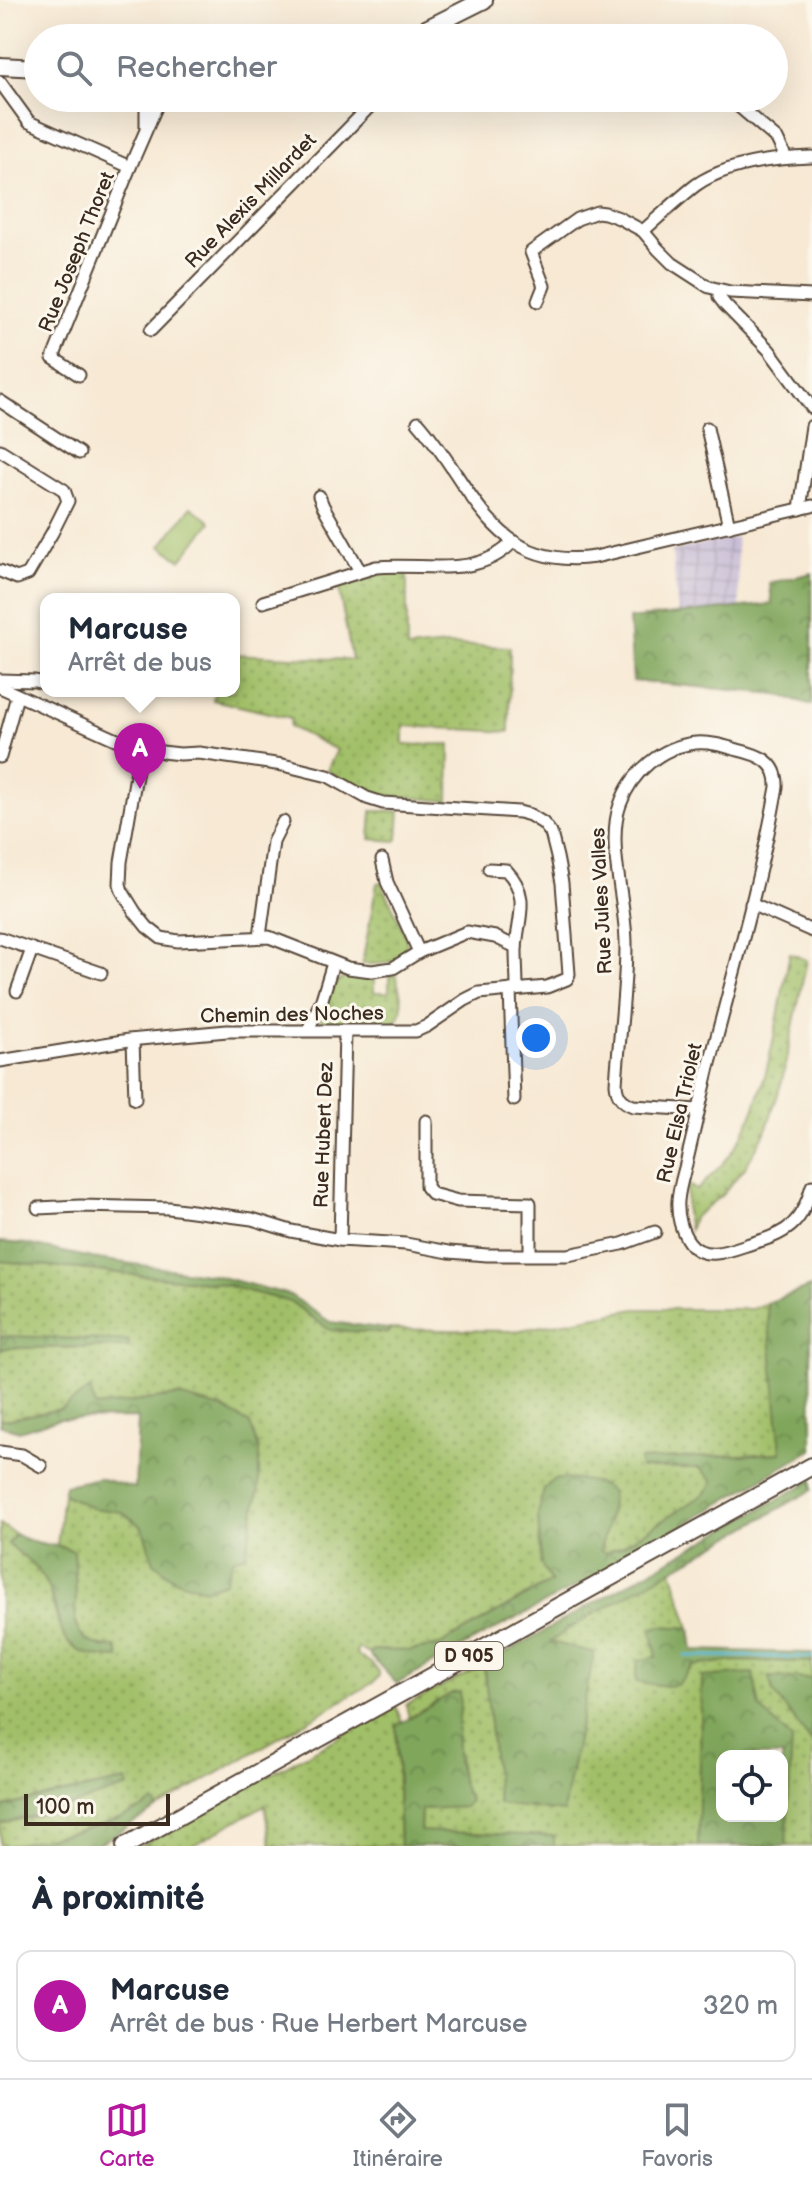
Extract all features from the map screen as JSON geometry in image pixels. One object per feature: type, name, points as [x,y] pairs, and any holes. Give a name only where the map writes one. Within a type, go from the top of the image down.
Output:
[{"type":"main road","points":[[435,24],[474,2]]},
{"type":"main road","points":[[0,66],[24,67]]},
{"type":"main road","name":"D 905","points":[[125,1846],[812,1466]]},
{"type":"street","points":[[0,82],[29,122],[130,167]]},
{"type":"street","name":"Rue Joseph Thoret","points":[[146,112],[146,131]]},
{"type":"street","name":"Rue Joseph Thoret","points":[[79,375],[53,358],[130,167],[156,112]]},
{"type":"street","name":"Rue Alexis Millardet","points":[[151,330],[364,112]]},
{"type":"street","points":[[745,112],[777,139],[786,158]]},
{"type":"street","points":[[643,231],[709,178],[747,165],[812,157]]},
{"type":"street","points":[[538,301],[544,286],[531,252],[569,224],[597,212],[612,215],[643,231],[672,263],[700,283],[719,290],[812,296]]},
{"type":"street","points":[[719,290],[719,297],[725,305],[769,350],[812,408]]},
{"type":"street","points":[[0,404],[79,453]]},
{"type":"street","points":[[418,422],[436,442],[474,502],[512,543],[546,555],[587,558],[806,508],[812,426]]},
{"type":"street","points":[[707,428],[729,526]]},
{"type":"street","points":[[0,450],[64,490],[68,501],[28,574],[17,578],[0,571]]},
{"type":"street","points":[[319,496],[360,571]]},
{"type":"street","points":[[263,602],[360,571],[392,565],[442,568],[470,565],[497,555],[512,543]]},
{"type":"street","points":[[0,680],[40,682]]},
{"type":"street","points":[[0,687],[114,739],[141,747],[120,884],[127,902],[147,927],[168,940],[260,936],[279,939],[333,963],[359,970],[384,970],[400,965],[419,952],[467,932],[495,937],[516,947]]},
{"type":"street","points":[[0,757],[17,696]]},
{"type":"street","name":"Rue Jules Valles","points":[[698,1110],[633,1106],[617,1093],[626,945],[615,837],[617,816],[634,777],[657,757],[681,746],[717,744],[758,755],[773,766],[778,779],[777,787],[751,904]]},
{"type":"street","name":"Chemin des Noches","points":[[0,1061],[133,1040],[227,1031],[416,1031],[479,993],[547,987],[567,979],[562,883],[555,846],[547,828],[537,818],[507,811],[383,803],[367,798],[328,776],[283,765],[141,747]]},
{"type":"street","points":[[260,936],[273,842],[283,822]]},
{"type":"street","points":[[382,860],[387,882],[419,952]]},
{"type":"street","points":[[489,869],[506,870],[518,886],[522,906],[513,990],[514,1100]]},
{"type":"street","points":[[751,904],[812,929]]},
{"type":"street","name":"Rue Elsa Triolet","points":[[751,904],[680,1189],[680,1220],[686,1238],[698,1250],[716,1253],[779,1235],[793,1225],[804,1210],[812,1186]]},
{"type":"street","points":[[0,938],[101,973]]},
{"type":"street","points":[[17,991],[32,949]]},
{"type":"street","points":[[308,1030],[333,963]]},
{"type":"street","name":"Rue Hubert Dez","points":[[340,1240],[345,1032]]},
{"type":"street","points":[[133,1040],[135,1099]]},
{"type":"street","points":[[426,1121],[426,1183],[429,1192],[458,1201],[530,1203],[530,1254]]},
{"type":"street","points":[[38,1208],[169,1208],[252,1219],[291,1231],[340,1240],[406,1244],[468,1254],[568,1255],[622,1244],[655,1232]]},
{"type":"street","points":[[0,1452],[22,1455],[41,1466]]},
{"type":"shaded area","points":[[736,537],[740,608],[678,614],[672,551]]},
{"type":"green space","points":[[191,507],[211,522],[181,560],[161,546]]},
{"type":"green space","points":[[383,573],[407,574],[407,649],[446,645],[510,647],[509,732],[404,726],[404,745],[450,744],[449,801],[369,794],[327,770],[337,750],[290,727],[291,718],[213,700],[214,697],[240,697],[240,654],[352,660],[338,585]]},
{"type":"green space","points":[[812,573],[812,705],[776,694],[633,681],[629,619],[772,604],[770,583]]},
{"type":"green space","points":[[372,811],[400,811],[396,841],[370,839]]},
{"type":"green space","points":[[381,882],[404,932],[407,947],[405,953],[395,960],[362,964],[377,883]]},
{"type":"green space","points":[[790,953],[807,960],[782,1081],[766,1131],[745,1168],[722,1195],[694,1217],[689,1230],[687,1184],[697,1190],[726,1160],[756,1105],[770,1054]]},
{"type":"green space","points":[[396,975],[402,1009],[391,1026],[344,1029],[322,1023],[321,1013],[326,999],[338,981],[353,977],[374,978],[374,992],[389,992],[389,976]]},
{"type":"green space","points":[[0,1242],[213,1275],[290,1295],[330,1322],[389,1329],[388,1333],[330,1330],[291,1302],[217,1283],[0,1261]]},
{"type":"green space","points":[[0,1261],[217,1283],[291,1302],[330,1330],[388,1333],[389,1329],[515,1331],[636,1309],[752,1309],[767,1303],[782,1453],[640,1460],[641,1468],[700,1468],[713,1480],[703,1495],[622,1546],[605,1553],[600,1551],[609,1517],[538,1514],[541,1565],[551,1581],[440,1645],[410,1651],[374,1650],[368,1653],[358,1648],[356,1654],[379,1672],[374,1682],[158,1808],[154,1803],[119,1819],[83,1830],[0,1846],[0,1824],[54,1811],[127,1781],[0,1808],[0,1524],[15,1534],[8,1544],[41,1573],[58,1623],[69,1644],[119,1658],[116,1647],[93,1644],[77,1627],[74,1551],[57,1545],[63,1494],[92,1508],[121,1511],[142,1527],[154,1562],[178,1396],[94,1407],[90,1390],[61,1409],[0,1419],[0,1350],[128,1347],[129,1341],[0,1337]]},
{"type":"green space","points":[[810,1287],[812,1450],[628,1558],[397,1684],[368,1653],[374,1650],[410,1651],[440,1645],[551,1582],[541,1565],[538,1514],[544,1489],[554,1479],[593,1482],[612,1494],[600,1550],[605,1553],[622,1546],[703,1495],[713,1480],[700,1468],[640,1468],[640,1460],[781,1453],[767,1303]]},
{"type":"green space","points":[[0,1337],[129,1341],[129,1347],[0,1350]]},
{"type":"green space","points":[[90,1389],[95,1407],[178,1396],[222,1408],[250,1424],[259,1450],[259,1487],[246,1555],[233,1559],[225,1582],[204,1589],[174,1579],[154,1562],[142,1527],[122,1512],[92,1508],[63,1494],[65,1485],[98,1478],[135,1488],[138,1418],[58,1419],[19,1431],[0,1425],[0,1419],[61,1409]]},
{"type":"green space","points":[[812,1480],[812,1490],[568,1629],[551,1642],[594,1653],[563,1812],[498,1804],[484,1665]]},
{"type":"green space","points":[[15,1534],[74,1551],[75,1625],[85,1640],[101,1647],[116,1647],[119,1658],[95,1656],[79,1651],[68,1643],[40,1573],[8,1544]]},
{"type":"green space","points":[[672,1569],[690,1628],[660,1626],[657,1652],[661,1663],[678,1684],[693,1666],[730,1661],[812,1662],[812,1846],[554,1846],[553,1836],[420,1832],[421,1809],[464,1807],[456,1739],[461,1701],[452,1693],[409,1718],[406,1705],[484,1665],[498,1803],[550,1642]]},
{"type":"green space","points":[[651,1628],[690,1628],[693,1650],[812,1653],[812,1662],[730,1661],[693,1666],[678,1684],[667,1686],[636,1682],[638,1660],[657,1657]]},
{"type":"green space","points":[[753,1673],[760,1708],[792,1740],[788,1811],[788,1750],[716,1750],[716,1822],[787,1822],[786,1846],[698,1846],[702,1677]]},
{"type":"green space","points":[[769,1677],[812,1679],[812,1743],[773,1692]]},
{"type":"green space","points":[[459,1692],[458,1763],[470,1802],[464,1807],[421,1809],[420,1831],[554,1836],[554,1846],[400,1846],[396,1726],[452,1693]]},
{"type":"green space","points":[[396,1706],[402,1723],[396,1727],[400,1846],[271,1846],[265,1805],[192,1846],[139,1846]]},
{"type":"green space","points":[[127,1781],[128,1787],[54,1811],[0,1824],[0,1808]]},
{"type":"green space","points":[[154,1802],[158,1808],[95,1846],[9,1846],[102,1825]]},
{"type":"waterway","points":[[685,1656],[812,1657]]},
{"type":"place","name":"Marcuse","points":[[140,789]]}]
